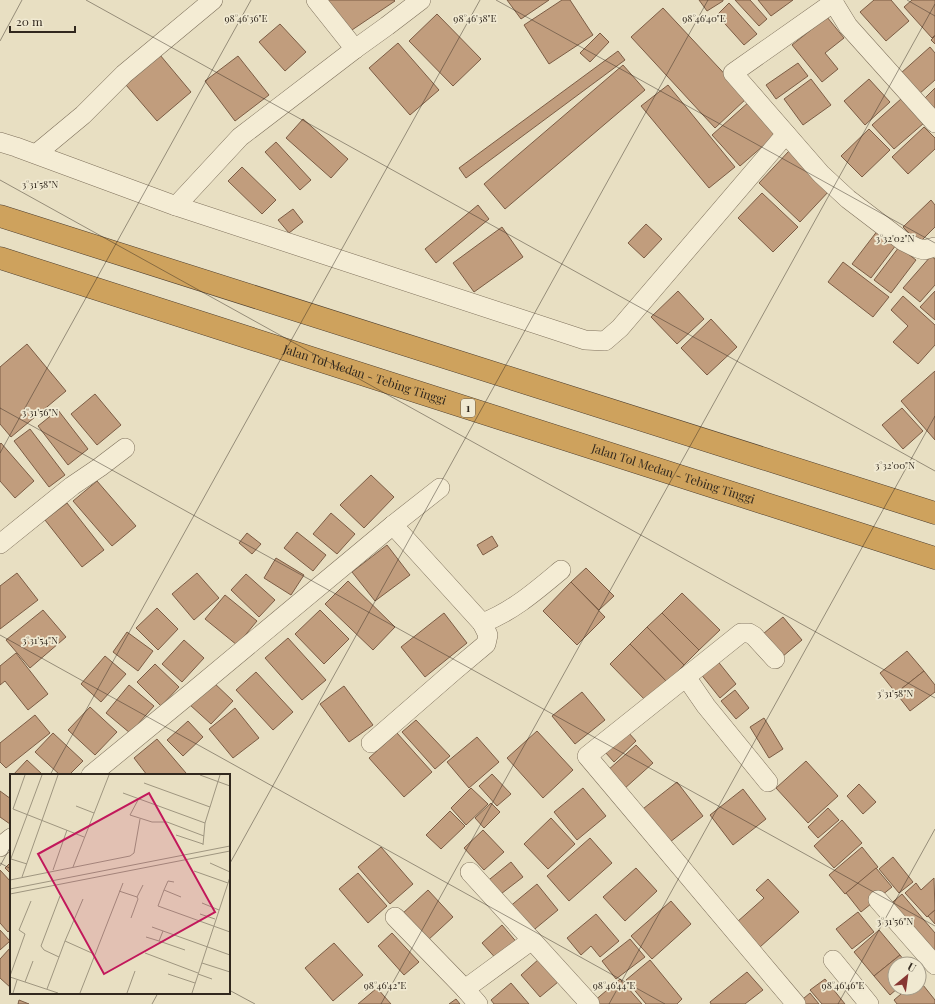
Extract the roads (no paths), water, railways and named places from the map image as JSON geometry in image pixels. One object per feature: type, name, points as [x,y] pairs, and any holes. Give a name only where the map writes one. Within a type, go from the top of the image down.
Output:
[{"type":"highway","points":[[0,216],[935,513]]},
{"type":"highway","name":"Jalan Tol Medan - Tebing Tinggi","points":[[0,258],[935,558]]},
{"type":"street","points":[[36,154],[84,115],[124,74],[213,0]]},
{"type":"street","points":[[316,0],[355,49]]},
{"type":"street","points":[[176,206],[240,137],[421,0]]},
{"type":"street","points":[[935,123],[854,32],[833,1],[733,73],[821,174],[837,189],[903,242],[924,250],[935,247]]},
{"type":"street","points":[[0,142],[176,206],[585,340],[605,341],[620,328],[786,134]]},
{"type":"street","points":[[0,544],[72,486],[125,448]]},
{"type":"street","points":[[92,774],[393,525],[440,488]]},
{"type":"street","points":[[371,744],[486,644],[488,635],[482,624],[393,525]]},
{"type":"street","points":[[482,624],[493,620],[526,598],[561,570]]},
{"type":"street","points":[[776,659],[754,636],[749,633],[741,633],[587,756],[796,1004]]},
{"type":"street","points":[[686,677],[706,706],[768,782]]},
{"type":"street","points":[[470,872],[590,1004]]},
{"type":"street","points":[[878,900],[935,965]]},
{"type":"street","points":[[395,917],[478,1004]]},
{"type":"street","points":[[465,989],[532,940]]},
{"type":"street","points":[[833,960],[869,1004]]}]
